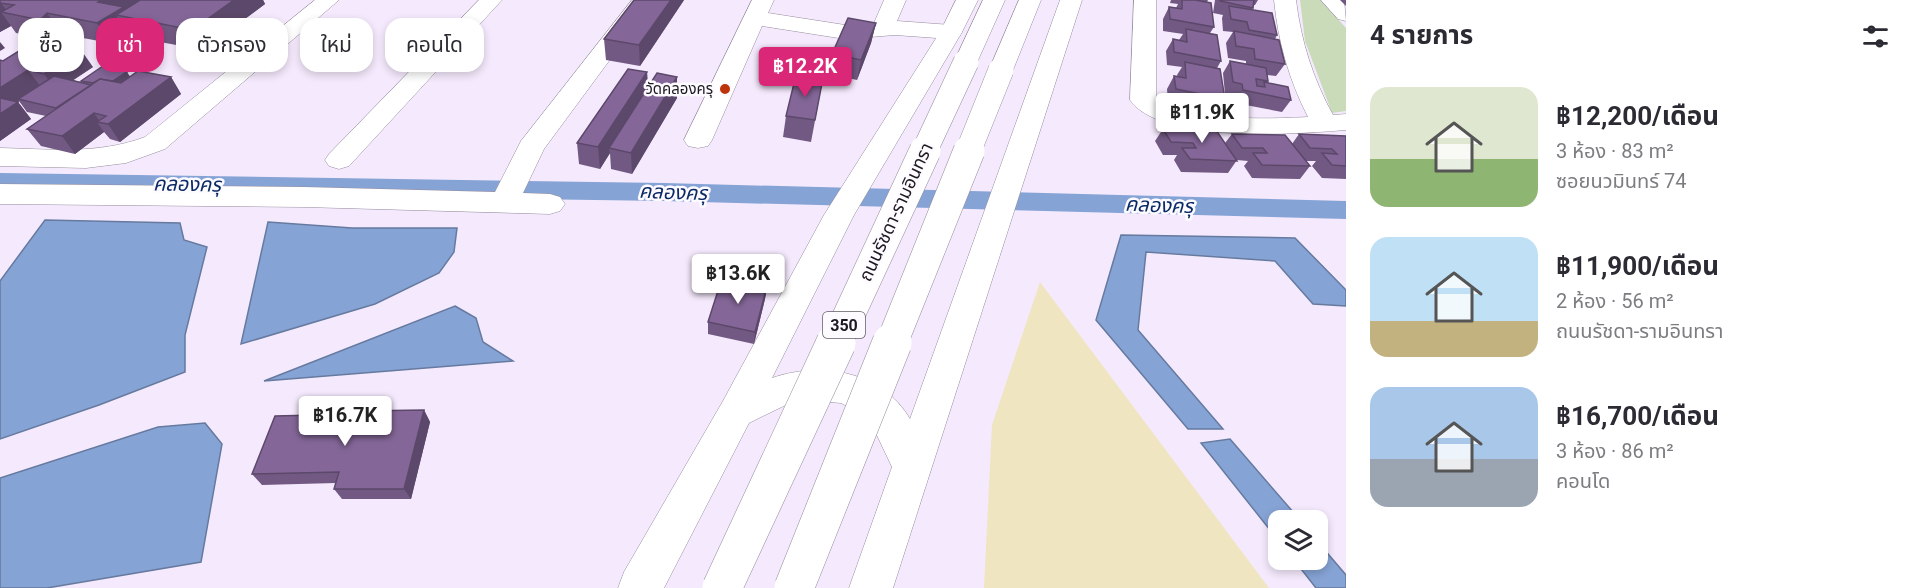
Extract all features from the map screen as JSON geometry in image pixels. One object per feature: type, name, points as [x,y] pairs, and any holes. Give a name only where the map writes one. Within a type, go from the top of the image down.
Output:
[{"type":"main road","points":[[204,80],[308,0]]},
{"type":"main road","points":[[0,157],[86,159],[126,154],[155,143],[328,0]]},
{"type":"main road","points":[[339,160],[491,0]]},
{"type":"main road","points":[[506,199],[531,147],[643,0]]},
{"type":"main road","points":[[883,29],[895,0]]},
{"type":"main road","points":[[640,588],[847,201],[951,32],[967,0]]},
{"type":"main road","name":"ถนนรัชดา-รามอินทรา","points":[[722,588],[994,0]]},
{"type":"main road","name":"350","points":[[794,588],[1030,0]]},
{"type":"main road","points":[[871,588],[1071,0]]},
{"type":"main road","points":[[1145,0],[1143,100],[1155,111],[1188,121],[1264,125],[1335,123]]},
{"type":"main road","points":[[1285,0],[1295,54],[1304,82],[1335,123]]},
{"type":"main road","points":[[1332,0],[1346,14]]},
{"type":"main road","points":[[698,140],[758,9],[845,32],[883,29],[951,32]]},
{"type":"main road","points":[[0,194],[506,199],[550,204]]},
{"type":"main road","points":[[736,412],[769,393],[795,385],[818,383],[843,388],[867,398],[882,410],[896,431],[912,466]]},
{"type":"green space","points":[[1300,0],[1320,0],[1346,28],[1346,111],[1332,113],[1305,41]]},
{"type":"sand","points":[[1040,282],[1269,588],[984,588],[992,425]]},
{"type":"water","points":[[45,220],[180,223],[184,240],[207,247],[185,335],[185,372],[0,439],[0,281]]},
{"type":"water","points":[[268,222],[352,228],[457,228],[454,252],[439,273],[375,304],[241,344]]},
{"type":"water","points":[[1121,235],[1295,238],[1346,290],[1346,306],[1313,304],[1275,261],[1146,252],[1138,330],[1223,429],[1188,429],[1096,320]]},
{"type":"water","points":[[455,306],[476,318],[483,342],[513,361],[264,381]]},
{"type":"water","points":[[205,423],[222,444],[201,562],[47,588],[0,588],[0,478],[158,427]]},
{"type":"water","points":[[1230,439],[1291,510],[1268,510],[1268,527],[1201,443]]},
{"type":"water","points":[[1328,554],[1346,575],[1346,588],[1316,588],[1302,570],[1328,570]]},
{"type":"building","points":[[0,0],[101,0],[98,2],[124,7],[105,18],[96,18],[96,23],[84,20],[84,18],[47,13],[42,18],[30,18],[1,12],[14,5],[0,3]]},
{"type":"building","points":[[140,0],[234,0],[209,18],[176,18],[176,27],[164,24],[164,18],[131,18],[116,15]]},
{"type":"building","points":[[634,0],[671,0],[639,45],[604,39]]},
{"type":"building","points":[[1182,0],[1211,3],[1214,27],[1170,19],[1169,7],[1182,9]]},
{"type":"building","points":[[1220,0],[1254,0],[1253,8]]},
{"type":"building","points":[[1229,6],[1272,13],[1277,35],[1249,30],[1247,22],[1231,19]]},
{"type":"building","points":[[848,18],[876,23],[861,60],[832,54]]},
{"type":"building","points":[[1186,29],[1217,35],[1221,61],[1174,52],[1173,39],[1187,42]]},
{"type":"building","points":[[1234,31],[1279,40],[1285,64],[1255,59],[1254,49],[1236,46]]},
{"type":"building","points":[[18,52],[18,72],[25,72],[0,88],[0,60],[3,61]]},
{"type":"building","points":[[1230,61],[1266,68],[1268,81],[1256,79],[1257,86],[1265,87],[1264,82],[1288,87],[1291,100],[1243,90],[1242,84],[1233,82]]},
{"type":"building","points":[[1185,62],[1220,69],[1225,99],[1176,89],[1174,76],[1186,78]]},
{"type":"building","points":[[628,69],[647,72],[598,147],[577,143]]},
{"type":"building","points":[[96,71],[127,72],[113,81],[100,79],[93,83],[81,81]]},
{"type":"building","points":[[137,72],[171,77],[108,124],[97,122],[106,116],[94,113],[62,136],[27,129],[100,79],[121,83]]},
{"type":"building","points":[[657,73],[677,77],[631,153],[609,148]]},
{"type":"building","points":[[796,75],[823,78],[815,120],[786,116]]},
{"type":"building","points":[[54,76],[91,85],[56,108],[18,99]]},
{"type":"building","points":[[0,98],[18,102],[0,114]]},
{"type":"building","points":[[1163,129],[1216,130],[1237,161],[1190,159],[1182,148],[1196,148],[1193,143],[1171,142]]},
{"type":"building","points":[[1232,134],[1285,135],[1310,166],[1262,165],[1253,153],[1267,153],[1263,148],[1242,148]]},
{"type":"building","points":[[1299,134],[1346,136],[1346,166],[1332,165],[1322,153],[1337,154],[1332,149],[1310,148]]},
{"type":"building","points":[[722,278],[767,286],[755,332],[708,322]]},
{"type":"building","points":[[424,410],[404,489],[334,489],[339,472],[252,474],[275,416]]},
{"type":"waterway","name":"คลองครุ","points":[[0,182],[664,192],[1346,210]]},
{"type":"place","name":"วัดคลองครุ","points":[[725,89]]}]
